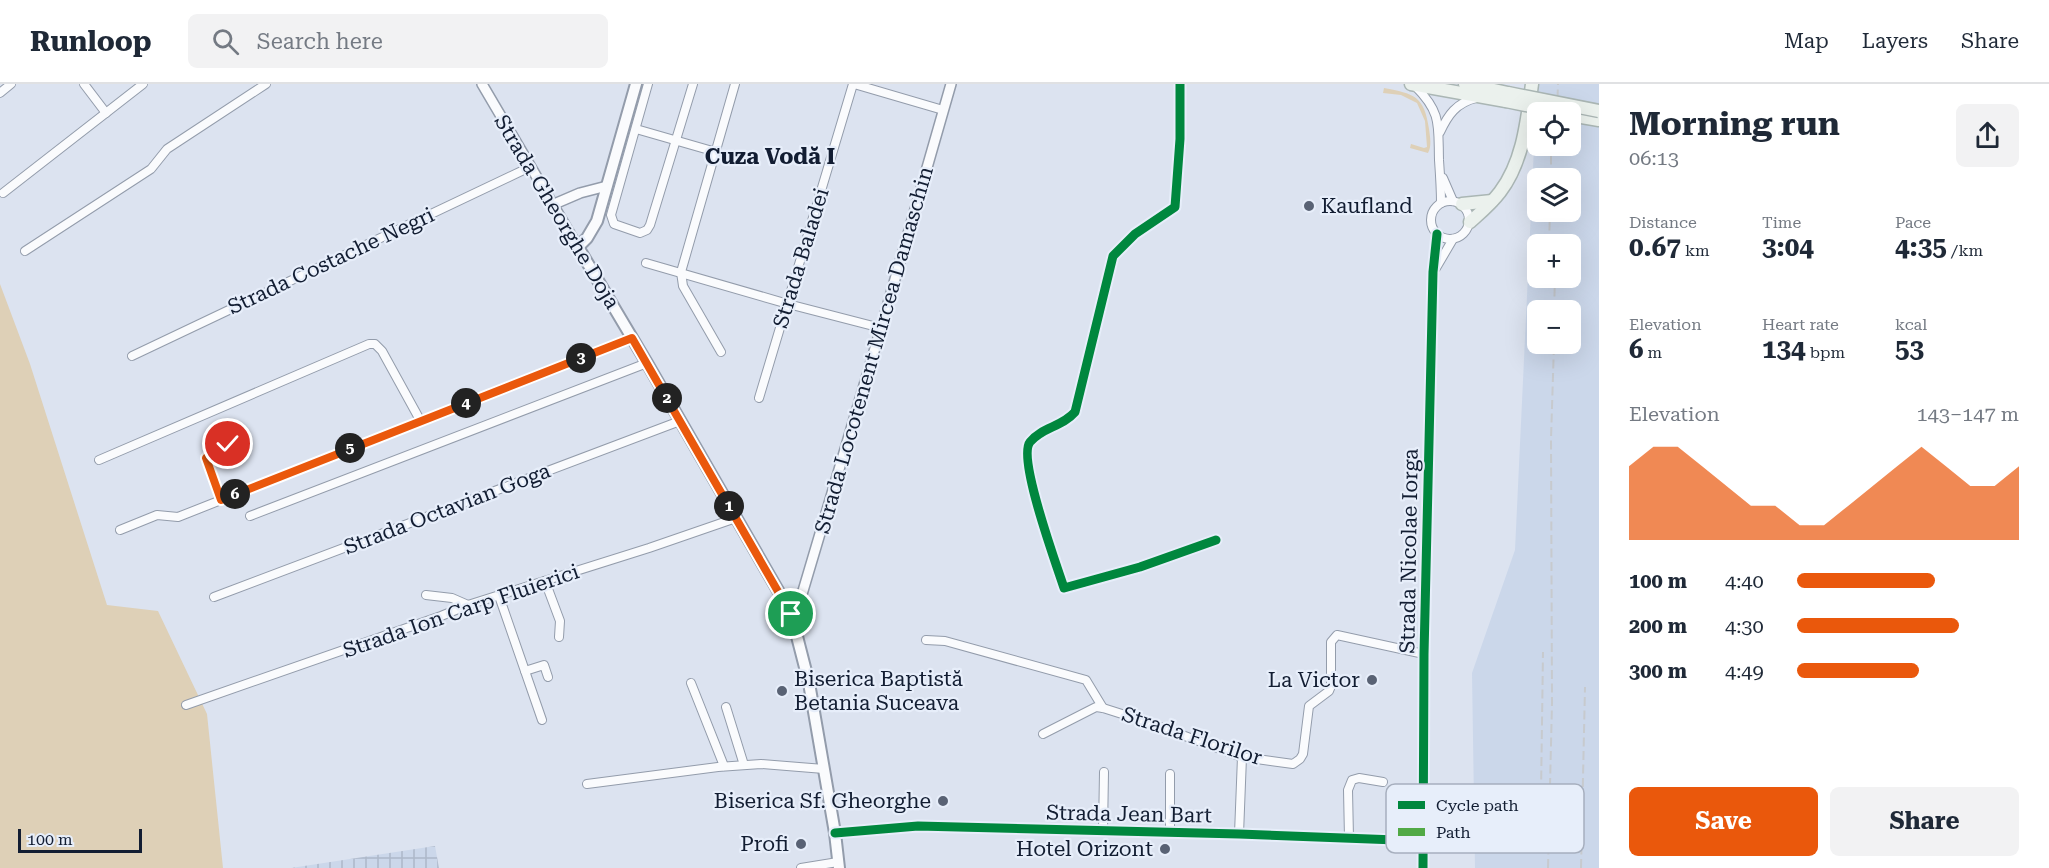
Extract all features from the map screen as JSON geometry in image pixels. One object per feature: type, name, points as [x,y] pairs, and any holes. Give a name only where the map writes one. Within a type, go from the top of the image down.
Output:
[{"type":"main road","points":[[578,247],[587,238],[597,221],[636,84]]},
{"type":"main road","points":[[1412,84],[1483,90]]},
{"type":"main road","points":[[1466,84],[1527,103]]},
{"type":"main road","points":[[1470,222],[1493,201],[1508,180],[1521,149],[1532,84]]},
{"type":"main road","points":[[1507,97],[1599,111]]},
{"type":"main road","points":[[1581,117],[1599,120]]},
{"type":"main road","points":[[1457,203],[1493,201]]},
{"type":"main road","name":"Strada Gheorghe Doja","points":[[578,247],[791,614],[805,661],[835,833],[838,865]]},
{"type":"street","points":[[0,93],[11,84]]},
{"type":"street","points":[[84,84],[106,113]]},
{"type":"street","points":[[3,193],[143,84]]},
{"type":"street","points":[[25,251],[151,169],[167,149],[266,84]]},
{"type":"street","name":"Strada Gheorghe Doja","points":[[482,84],[578,247]]},
{"type":"street","points":[[648,84],[611,215],[614,224],[640,233],[647,230],[693,84]]},
{"type":"street","points":[[721,352],[683,286],[681,272],[735,84]]},
{"type":"street","points":[[853,84],[943,110]]},
{"type":"street","name":"Strada Baladei","points":[[759,398],[853,84]]},
{"type":"street","name":"Strada Locotenent Mircea Damaschin","points":[[791,614],[800,601],[951,84]]},
{"type":"street","points":[[1180,84],[1180,139],[1175,207],[1135,234],[1113,256],[1075,412],[1067,421],[1040,433],[1028,444],[1026,454],[1033,491],[1065,588],[1140,567],[1216,540]]},
{"type":"street","name":"Strada Nicolae Iorga","points":[[1412,84],[1433,108],[1440,132],[1441,174],[1441,203],[1434,209],[1431,219],[1431,224],[1437,234],[1433,272],[1423,784]]},
{"type":"street","points":[[1440,132],[1446,119],[1459,104],[1483,90]]},
{"type":"street","points":[[636,129],[716,152]]},
{"type":"street","name":"Strada Costache Negri","points":[[132,356],[530,167]]},
{"type":"street","points":[[1433,272],[1453,239],[1466,232],[1470,222],[1468,212],[1457,203],[1441,174]]},
{"type":"street","points":[[552,205],[580,193],[607,186]]},
{"type":"street","points":[[1441,203],[1457,203]]},
{"type":"street","points":[[1437,234],[1442,238],[1453,239]]},
{"type":"street","points":[[646,263],[881,328]]},
{"type":"street","points":[[120,530],[157,515],[178,517],[632,338]]},
{"type":"street","points":[[99,460],[369,344],[375,344],[382,351],[420,420]]},
{"type":"street","points":[[250,516],[647,363]]},
{"type":"street","name":"Strada Octavian Goga","points":[[214,597],[680,421]]},
{"type":"street","points":[[221,500],[206,458],[212,451],[228,444]]},
{"type":"street","name":"Strada Ion Carp Fluierici","points":[[186,705],[468,605],[736,518]]},
{"type":"street","points":[[545,581],[560,621],[559,637]]},
{"type":"street","points":[[426,595],[452,598],[468,605]]},
{"type":"street","points":[[499,596],[542,720]]},
{"type":"street","name":"Strada Florilor","points":[[1043,734],[1096,708],[1103,708],[1242,757],[1293,764],[1300,759],[1305,744],[1307,710],[1329,691],[1331,686],[1332,642],[1337,635],[1424,654]]},
{"type":"street","points":[[926,639],[945,641],[1086,680],[1103,708]]},
{"type":"street","points":[[525,671],[544,665],[548,677]]},
{"type":"street","points":[[691,684],[724,766]]},
{"type":"street","points":[[726,707],[744,765]]},
{"type":"street","points":[[1239,834],[1242,757]]},
{"type":"street","points":[[587,784],[724,766],[760,764],[824,769]]},
{"type":"street","points":[[1103,831],[1104,772]]},
{"type":"street","points":[[1170,774],[1170,833]]},
{"type":"street","points":[[1349,838],[1348,790],[1352,780],[1359,778],[1383,782]]},
{"type":"street","name":"Strada Jean Bart","points":[[835,833],[918,826],[1386,840]]},
{"type":"street","points":[[801,868],[838,865]]},
{"type":"shaded area","points":[[1537,84],[1599,84],[1599,868],[1475,868],[1475,853],[1584,853],[1584,784],[1474,784],[1472,673],[1515,550],[1527,288],[1581,288],[1581,234],[1530,234],[1530,222],[1581,222],[1581,168],[1533,168],[1534,156],[1581,156],[1581,102],[1536,102]]},
{"type":"shaded area","points":[[1384,88],[1403,92],[1416,98],[1420,103],[1424,109],[1429,129],[1428,153],[1410,148],[1411,144],[1427,147],[1425,121],[1417,103],[1401,95],[1383,93]]},
{"type":"shaded area","points":[[0,284],[30,364],[107,605],[158,611],[207,714],[223,868],[0,868]]},
{"type":"shaded area","points":[[435,846],[439,868],[291,868]]},
{"type":"railway","points":[[1557,102],[1558,84]]},
{"type":"railway","points":[[1551,156],[1551,168]]},
{"type":"railway","points":[[1549,234],[1550,222]]},
{"type":"railway","points":[[1554,300],[1555,288]]},
{"type":"railway","points":[[1550,784],[1551,439],[1554,354]]},
{"type":"railway","points":[[1541,784],[1543,652]]},
{"type":"railway","points":[[1583,784],[1585,687]]},
{"type":"railway","points":[[1548,853],[1548,868]]},
{"type":"railway","points":[[1581,853],[1581,868]]},
{"type":"marked path","points":[[221,500],[206,458],[212,451],[228,444]]},
{"type":"cycle path","points":[[1180,84],[1180,139],[1175,207],[1135,234],[1113,256],[1075,412],[1064,421],[1035,437],[1030,442],[1027,452],[1033,489],[1064,588],[1140,567],[1216,540]]},
{"type":"cycle path","points":[[1423,784],[1424,654],[1433,272],[1437,234]]},
{"type":"cycle path","points":[[835,833],[918,826],[1386,840]]},
{"type":"cycle path","points":[[1423,853],[1423,868]]},
{"type":"place","name":"Kaufland","points":[[1309,206]]},
{"type":"place","name":"La Victor","points":[[1372,680]]},
{"type":"place","name":"Biserica Baptistă Betania Suceava","points":[[782,691]]},
{"type":"place","name":"Biserica Sf. Gheorghe","points":[[943,801]]},
{"type":"place","name":"Profi","points":[[801,844]]},
{"type":"place","name":"Hotel Orizont","points":[[1165,849]]},
{"type":"district","name":"Cuza Vodă I","points":[[770,156]]},
{"type":"route","points":[[228,444],[212,451],[206,458],[221,500],[632,338],[791,614]]}]
